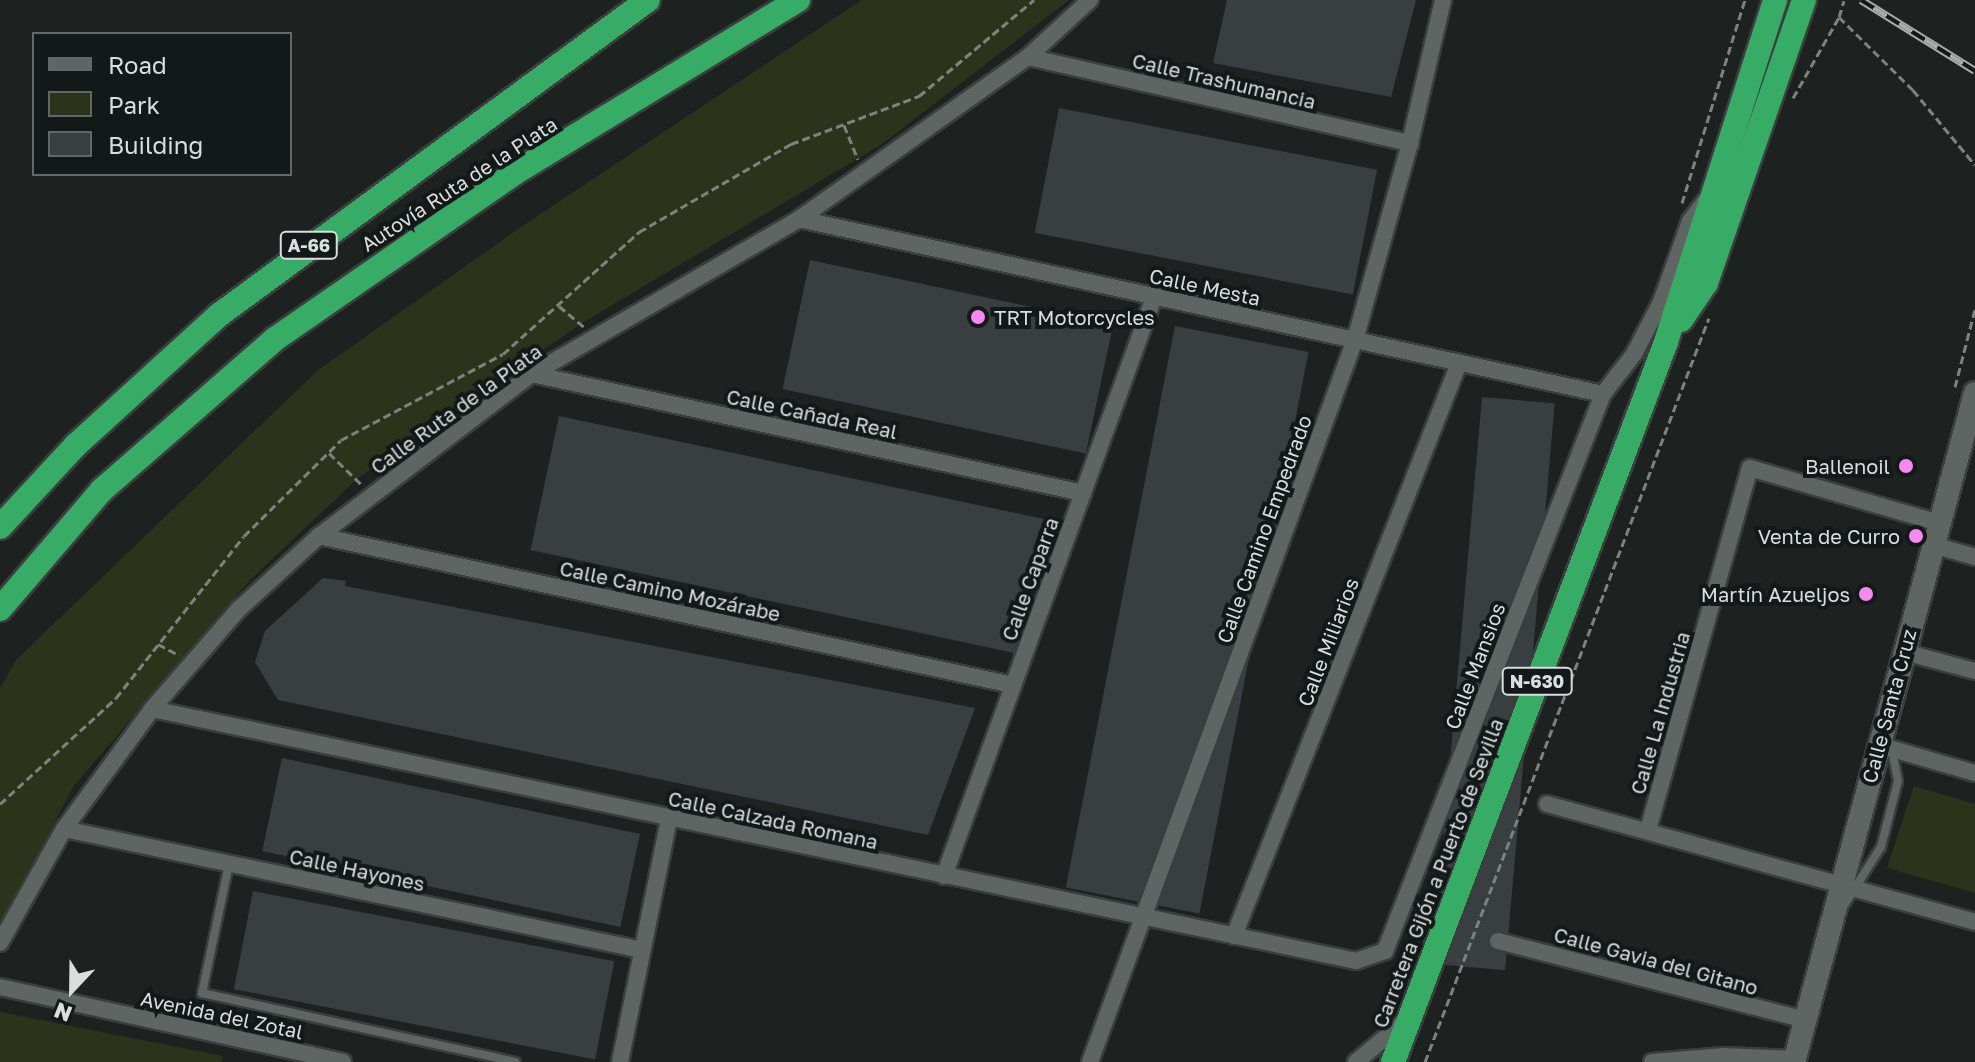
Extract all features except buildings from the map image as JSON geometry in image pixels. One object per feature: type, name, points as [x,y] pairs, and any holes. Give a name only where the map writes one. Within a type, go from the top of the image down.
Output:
[{"type":"highway","name":"Autovía Ruta de la Plata","points":[[0,527],[76,445],[219,315],[648,0]]},
{"type":"highway","name":"Autovía Ruta de la Plata","points":[[0,609],[102,490],[275,339],[513,174],[798,0]]},
{"type":"highway","name":"Carretera Gijón a Puerto de Sevilla","points":[[1393,1062],[1666,342],[1775,0]]},
{"type":"highway","name":"Carretera Gijón a Puerto de Sevilla","points":[[1666,342],[1706,283],[1804,0]]},
{"type":"main road","name":"Calle Santa Cruz","points":[[1794,1061],[1832,920],[1850,886],[1886,747],[1904,652],[1973,408]]},
{"type":"street","name":"Calle Ruta de la Plata","points":[[0,943],[64,829],[152,709],[239,609],[319,536],[532,374],[799,219],[1028,57],[1090,0]]},
{"type":"street","name":"Calle Camino Empedrado","points":[[1090,1062],[1355,340],[1410,143],[1443,0]]},
{"type":"street","name":"Calle Trashumancia","points":[[1028,57],[1410,143]]},
{"type":"street","name":"Calle Mansios","points":[[1385,951],[1603,394],[1634,354],[1661,302],[1690,221],[1718,183]]},
{"type":"street","name":"Calle Mesta","points":[[799,219],[1603,394]]},
{"type":"street","name":"Calle Caparra","points":[[944,876],[1154,297]]},
{"type":"street","name":"Calle Miliarios","points":[[1234,936],[1459,363]]},
{"type":"street","name":"Calle Cañada Real","points":[[532,374],[1083,493]]},
{"type":"street","name":"Calle La Industria","points":[[1648,830],[1750,468],[1936,534]]},
{"type":"street","points":[[1936,534],[1975,557]]},
{"type":"street","name":"Calle Camino Mozárabe","points":[[319,536],[1013,685]]},
{"type":"street","points":[[1904,652],[1975,671]]},
{"type":"street","name":"Calle Calzada Romana","points":[[152,709],[1356,961],[1385,951]]},
{"type":"street","points":[[1886,747],[1975,773]]},
{"type":"street","points":[[1547,804],[1975,922]]},
{"type":"street","points":[[620,1062],[669,818]]},
{"type":"street","name":"Calle Hayones","points":[[64,829],[642,950]]},
{"type":"street","name":"Calle Gavia del Gitano","points":[[1498,941],[1805,1020]]},
{"type":"street","name":"Avenida del Zotal","points":[[0,987],[343,1062]]},
{"type":"street","points":[[1356,1062],[1408,1019]]},
{"type":"street","points":[[1652,1062],[1724,1056],[1794,1061]]},
{"type":"lane","points":[[229,864],[202,993],[516,1062]]},
{"type":"path","points":[[0,804],[116,698],[244,536],[341,440],[503,354],[639,232],[791,144],[919,96],[1034,0]]},
{"type":"path","points":[[1680,208],[1745,0]]},
{"type":"path","points":[[1790,104],[1839,17],[1844,1]]},
{"type":"path","points":[[1839,17],[1913,90],[1975,165]]},
{"type":"path","points":[[843,124],[864,173]]},
{"type":"path","points":[[558,305],[596,337]]},
{"type":"path","points":[[1425,1062],[1709,316]]},
{"type":"path","points":[[329,452],[373,495]]},
{"type":"path","points":[[158,644],[193,662]]},
{"type":"green space","points":[[862,0],[1069,0],[882,144],[579,325],[358,478],[250,580],[73,787],[0,930],[0,688],[16,660],[317,371],[521,227]]},
{"type":"green space","points":[[1914,786],[1975,804],[1975,893],[1887,868]]},
{"type":"green space","points":[[0,1012],[223,1056],[221,1062],[0,1062]]},
{"type":"railway","points":[[1861,0],[1975,71]]},
{"type":"place","name":"TRT Motorcycles","points":[[978,317]]},
{"type":"place","name":"Ballenoil","points":[[1906,466]]},
{"type":"place","name":"Venta de Curro","points":[[1916,536]]},
{"type":"place","name":"Martín Azueljos","points":[[1866,594]]}]
